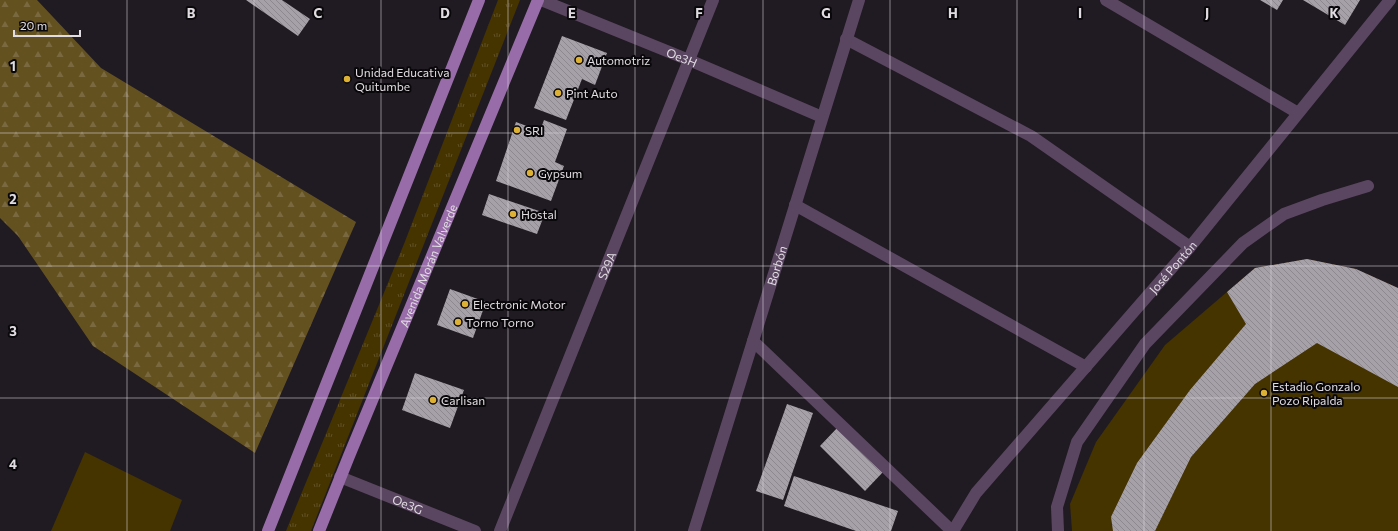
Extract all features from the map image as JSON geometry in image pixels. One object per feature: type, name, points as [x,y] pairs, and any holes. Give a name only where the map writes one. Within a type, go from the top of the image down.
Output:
[{"type":"main road","points":[[268,531],[479,0]]},
{"type":"main road","name":"Avenida Morán Valverde","points":[[319,531],[538,0]]},
{"type":"street","name":"Oe3H","points":[[541,0],[689,60],[822,117]]},
{"type":"street","name":"S29A","points":[[500,531],[713,0]]},
{"type":"street","name":"Borbón","points":[[694,531],[859,0]]},
{"type":"street","points":[[1106,0],[1298,113]]},
{"type":"street","name":"José Pontón","points":[[952,531],[976,493],[1190,247],[1390,0]]},
{"type":"street","points":[[846,39],[1031,136],[1190,247]]},
{"type":"street","points":[[1058,531],[1057,507],[1077,442],[1145,344],[1249,238],[1284,214],[1322,200],[1368,186]]},
{"type":"street","points":[[795,206],[1086,367]]},
{"type":"street","points":[[753,341],[952,531]]},
{"type":"street","name":"Oe3G","points":[[340,477],[475,531]]},
{"type":"green space","points":[[0,0],[37,0],[101,68],[356,222],[255,453],[93,346],[18,236],[0,218]]},
{"type":"green space","points":[[498,0],[520,0],[311,531],[286,531],[404,244]]},
{"type":"green space","name":"Estadio Gonzalo Pozo Ripalda","points":[[1307,259],[1356,269],[1398,288],[1398,531],[1072,531],[1070,504],[1096,442],[1165,345],[1255,268]]},
{"type":"green space","points":[[85,452],[182,500],[170,531],[51,531]]},
{"type":"building","points":[[246,0],[282,0],[310,19],[298,36]]},
{"type":"building","points":[[1260,0],[1283,0],[1277,10]]},
{"type":"building","points":[[1303,0],[1360,0],[1345,25]]},
{"type":"building","points":[[562,36],[607,53],[595,85],[582,79],[566,120],[534,108]]},
{"type":"building","points":[[544,120],[567,129],[555,162],[564,166],[551,201],[496,181],[516,122],[540,131]]},
{"type":"building","name":"Hostal","points":[[489,194],[545,213],[537,234],[482,215]]},
{"type":"building","points":[[1307,259],[1356,269],[1398,288],[1398,387],[1317,343],[1255,384],[1191,457],[1155,531],[1113,531],[1111,517],[1137,463],[1190,390],[1246,324],[1227,292],[1255,268]]},
{"type":"building","points":[[450,289],[486,302],[473,338],[437,325]]},
{"type":"building","name":"Carlisan","points":[[415,373],[464,390],[450,428],[402,410]]},
{"type":"building","points":[[787,404],[813,413],[783,500],[756,491]]},
{"type":"building","points":[[838,427],[883,472],[865,491],[820,446]]},
{"type":"building","points":[[794,476],[898,511],[891,531],[856,531],[784,506]]},
{"type":"place","name":"Automotriz","points":[[579,60]]},
{"type":"place","name":"Unidad Educativa Quitumbe","points":[[347,79]]},
{"type":"place","name":"Pint Auto","points":[[558,93]]},
{"type":"place","name":"SRI","points":[[517,130]]},
{"type":"place","name":"Gypsum","points":[[530,173]]},
{"type":"place","name":"Hostal","points":[[513,214]]},
{"type":"place","name":"Electronic Motor","points":[[465,304]]},
{"type":"place","name":"Torno Torno","points":[[458,322]]},
{"type":"place","name":"Estadio Gonzalo Pozo Ripalda","points":[[1264,393]]},
{"type":"place","name":"Carlisan","points":[[433,400]]}]
